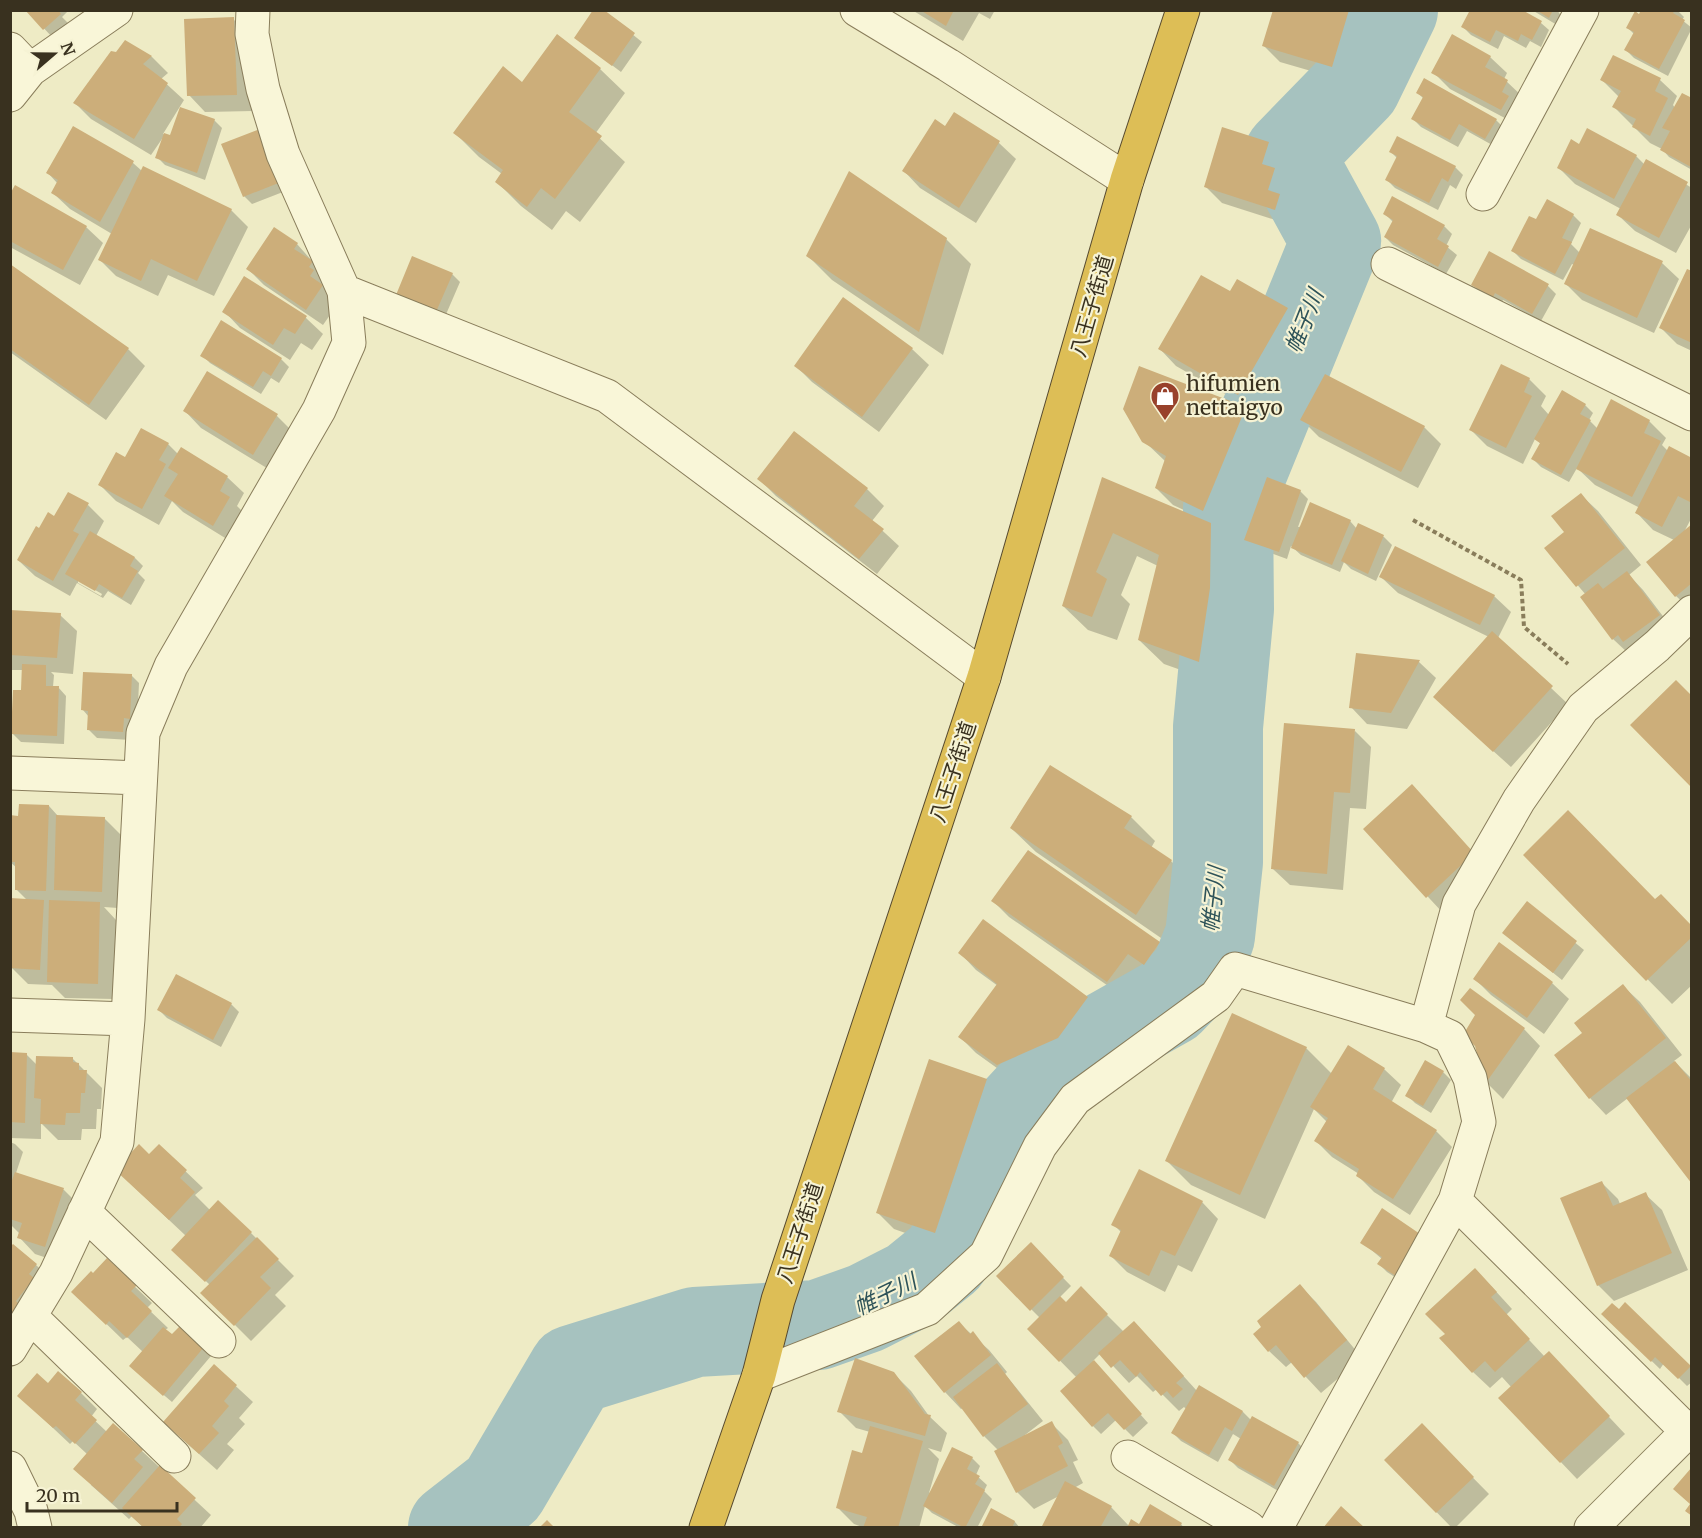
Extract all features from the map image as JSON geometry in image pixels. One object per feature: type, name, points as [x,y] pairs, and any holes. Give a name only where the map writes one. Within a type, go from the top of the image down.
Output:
[{"type":"highway","name":"八王子街道","points":[[706,1527],[759,1375],[778,1300],[984,677],[1127,180],[1183,10]]},
{"type":"street","points":[[10,95],[20,59],[116,10]]},
{"type":"street","points":[[10,1349],[56,1273],[117,1142],[128,1019],[143,733],[171,666],[319,410],[350,343],[344,291],[283,154],[263,89],[252,34],[253,10]]},
{"type":"street","points":[[857,10],[1127,180]]},
{"type":"street","points":[[1484,194],[1582,10]]},
{"type":"street","points":[[1388,264],[1692,414]]},
{"type":"street","points":[[344,291],[607,396],[984,677]]},
{"type":"street","points":[[1426,1026],[1459,904],[1519,800],[1583,708],[1657,646],[1692,612]]},
{"type":"street","points":[[10,773],[140,778]]},
{"type":"street","points":[[759,1375],[927,1309],[986,1255],[1040,1146],[1075,1099],[1216,996],[1235,969],[1426,1026],[1450,1037],[1470,1078],[1479,1122],[1455,1201],[1276,1527]]},
{"type":"street","points":[[10,1015],[128,1019]]},
{"type":"street","points":[[1455,1201],[1689,1429],[1591,1527]]},
{"type":"street","points":[[84,1212],[219,1341]]},
{"type":"street","points":[[30,1316],[174,1456]]},
{"type":"street","points":[[1128,1458],[1249,1527]]},
{"type":"street","points":[[10,1468],[31,1511],[35,1527]]},
{"type":"path","points":[[1413,520],[1521,580],[1524,627],[1602,691]]},
{"type":"building","points":[[25,10],[58,10],[61,14],[43,30]]},
{"type":"building","points":[[593,10],[604,10],[635,33],[612,66],[574,38]]},
{"type":"building","points":[[920,10],[954,10],[946,26]]},
{"type":"building","points":[[1273,10],[1349,10],[1332,67],[1262,46]]},
{"type":"building","points":[[1470,10],[1522,10],[1542,21],[1532,40],[1521,34],[1518,41],[1496,30],[1490,42],[1461,27]]},
{"type":"building","points":[[1536,10],[1553,10],[1549,18]]},
{"type":"building","points":[[1641,10],[1675,10],[1673,13],[1685,20],[1659,69],[1624,50],[1634,32],[1626,28],[1635,11],[1639,14]]},
{"type":"building","points":[[234,17],[237,95],[187,96],[184,19]]},
{"type":"building","points":[[557,34],[601,68],[569,112],[602,136],[555,199],[541,188],[527,207],[495,182],[503,170],[453,133],[503,66],[522,82]]},
{"type":"building","points":[[1452,34],[1491,56],[1485,67],[1508,80],[1502,92],[1509,96],[1501,110],[1431,73]]},
{"type":"building","points":[[125,40],[152,56],[143,64],[168,83],[134,139],[73,103],[111,51],[116,52]]},
{"type":"building","points":[[1613,55],[1661,78],[1655,91],[1668,98],[1650,136],[1632,127],[1636,119],[1612,107],[1621,91],[1600,80]]},
{"type":"building","points":[[1424,78],[1497,119],[1485,139],[1459,124],[1450,140],[1411,119],[1423,97],[1416,93]]},
{"type":"building","points":[[1682,93],[1692,98],[1691,167],[1660,150],[1670,131],[1662,128]]},
{"type":"building","points":[[180,107],[215,119],[197,173],[155,158],[164,133],[170,135]]},
{"type":"building","points":[[954,112],[1000,141],[959,208],[902,171],[935,119],[945,126]]},
{"type":"building","points":[[73,126],[134,161],[100,222],[51,193],[58,180],[46,173]]},
{"type":"building","points":[[1222,127],[1269,142],[1262,164],[1275,168],[1268,190],[1280,194],[1275,210],[1204,187]]},
{"type":"building","points":[[1587,128],[1637,155],[1614,199],[1557,168],[1571,139],[1579,144]]},
{"type":"building","points":[[260,129],[281,182],[243,197],[221,144]]},
{"type":"building","points":[[1397,136],[1456,166],[1448,182],[1442,178],[1429,203],[1385,180],[1397,156],[1389,152]]},
{"type":"building","points":[[1646,159],[1688,182],[1659,238],[1616,215]]},
{"type":"building","points":[[143,166],[232,209],[197,281],[151,259],[141,281],[98,260]]},
{"type":"building","points":[[849,171],[947,238],[919,332],[806,256]]},
{"type":"building","points":[[15,185],[87,226],[63,270],[10,241],[10,194]]},
{"type":"building","points":[[1392,196],[1445,225],[1437,239],[1449,246],[1438,267],[1384,237],[1393,220],[1383,214]]},
{"type":"building","points":[[1547,199],[1574,214],[1562,238],[1572,242],[1555,274],[1511,251],[1529,216],[1536,219]]},
{"type":"building","points":[[274,227],[298,243],[294,249],[313,261],[309,267],[314,270],[310,276],[323,285],[306,310],[246,269]]},
{"type":"building","points":[[1590,228],[1663,261],[1637,318],[1564,284]]},
{"type":"building","points":[[1489,251],[1549,284],[1532,314],[1495,293],[1493,297],[1471,285]]},
{"type":"building","points":[[412,256],[453,273],[436,312],[396,295]]},
{"type":"building","points":[[10,264],[129,348],[89,405],[10,349]]},
{"type":"building","points":[[1687,269],[1692,271],[1692,343],[1659,328]]},
{"type":"building","points":[[1201,275],[1230,291],[1237,279],[1288,308],[1238,395],[1158,349]]},
{"type":"building","points":[[244,276],[307,316],[295,334],[284,328],[273,345],[222,312]]},
{"type":"building","points":[[843,297],[913,348],[862,417],[794,366]]},
{"type":"building","points":[[221,320],[282,358],[271,376],[263,371],[253,387],[200,356]]},
{"type":"building","points":[[1501,364],[1530,378],[1524,392],[1532,396],[1506,448],[1469,430]]},
{"type":"building","points":[[1139,366],[1246,407],[1203,511],[1155,488],[1166,456],[1142,442],[1123,409]]},
{"type":"building","points":[[207,371],[278,414],[253,455],[183,411]]},
{"type":"building","points":[[1325,374],[1425,426],[1401,472],[1300,420]]},
{"type":"building","points":[[1562,390],[1586,404],[1580,414],[1591,420],[1561,475],[1531,459],[1540,443],[1534,439]]},
{"type":"building","points":[[1611,399],[1650,420],[1644,433],[1661,441],[1632,497],[1576,469]]},
{"type":"building","points":[[141,428],[169,443],[159,460],[166,464],[142,509],[98,485],[116,452],[125,457]]},
{"type":"building","points":[[794,431],[868,488],[854,506],[884,529],[859,559],[757,479]]},
{"type":"building","points":[[1669,446],[1692,458],[1692,503],[1678,496],[1662,527],[1635,513]]},
{"type":"building","points":[[181,447],[228,476],[220,491],[230,497],[213,526],[164,496],[178,474],[168,468]]},
{"type":"building","points":[[1102,477],[1211,523],[1210,588],[1199,662],[1138,640],[1159,555],[1113,533],[1096,572],[1107,579],[1092,617],[1062,606]]},
{"type":"building","points":[[1267,477],[1301,490],[1279,552],[1244,540]]},
{"type":"building","points":[[68,492],[89,503],[73,531],[79,534],[53,581],[17,560],[36,526],[39,528],[48,512],[54,516]]},
{"type":"building","points":[[1581,493],[1625,548],[1576,587],[1544,548],[1564,532],[1551,516]]},
{"type":"building","points":[[1310,502],[1351,520],[1332,565],[1291,548]]},
{"type":"building","points":[[1358,523],[1384,535],[1368,574],[1341,561]]},
{"type":"building","points":[[1692,524],[1692,583],[1675,597],[1646,562]]},
{"type":"building","points":[[90,531],[135,557],[130,566],[138,571],[122,598],[99,584],[95,591],[65,574]]},
{"type":"building","points":[[1395,546],[1495,595],[1480,625],[1379,577]]},
{"type":"building","points":[[1627,571],[1660,615],[1623,642],[1618,635],[1612,640],[1580,597],[1598,583],[1603,589]]},
{"type":"building","points":[[10,610],[61,613],[57,658],[10,655]]},
{"type":"building","points":[[1492,631],[1553,686],[1493,752],[1433,697]]},
{"type":"building","points":[[1356,653],[1420,660],[1391,713],[1349,708]]},
{"type":"building","points":[[22,664],[46,665],[46,686],[59,686],[57,736],[11,734],[13,690],[21,690]]},
{"type":"building","points":[[83,672],[132,674],[130,719],[124,718],[123,732],[87,730],[88,711],[81,710]]},
{"type":"building","points":[[1676,680],[1692,696],[1692,788],[1630,725]]},
{"type":"building","points":[[1284,723],[1355,729],[1350,793],[1334,792],[1327,874],[1271,869]]},
{"type":"building","points":[[1050,765],[1132,816],[1124,828],[1172,860],[1136,915],[1010,828]]},
{"type":"building","points":[[1412,784],[1474,853],[1426,898],[1363,829]]},
{"type":"building","points":[[19,804],[49,805],[46,891],[15,890],[15,862],[10,862],[10,815],[18,816]]},
{"type":"building","points":[[1568,810],[1655,899],[1661,894],[1692,926],[1692,937],[1646,981],[1523,855]]},
{"type":"building","points":[[56,815],[105,817],[102,892],[54,890]]},
{"type":"building","points":[[1028,850],[1160,942],[1144,965],[1128,954],[1107,982],[991,901]]},
{"type":"building","points":[[10,898],[44,900],[40,970],[10,968]]},
{"type":"building","points":[[49,900],[100,902],[98,984],[47,982]]},
{"type":"building","points":[[1527,901],[1577,941],[1553,973],[1502,933]]},
{"type":"building","points":[[983,919],[1088,997],[1058,1038],[997,1065],[958,1037],[997,984],[958,953]]},
{"type":"building","points":[[1499,942],[1553,982],[1527,1018],[1473,979]]},
{"type":"building","points":[[176,974],[232,1003],[213,1040],[157,1010]]},
{"type":"building","points":[[1623,984],[1666,1038],[1589,1099],[1554,1055],[1582,1033],[1574,1023]]},
{"type":"building","points":[[1470,988],[1525,1028],[1485,1084],[1475,1046],[1463,1035],[1475,1015],[1460,1000]]},
{"type":"building","points":[[1232,1013],[1307,1047],[1240,1195],[1165,1161]]},
{"type":"building","points":[[1348,1045],[1385,1068],[1373,1089],[1437,1130],[1393,1199],[1356,1176],[1359,1169],[1314,1141],[1328,1118],[1310,1107]]},
{"type":"building","points":[[10,1052],[27,1053],[25,1123],[10,1122]]},
{"type":"building","points":[[36,1056],[73,1057],[73,1062],[79,1063],[79,1070],[87,1070],[85,1093],[81,1093],[80,1113],[66,1113],[65,1125],[40,1124],[41,1099],[34,1098]]},
{"type":"building","points":[[929,1059],[987,1079],[935,1233],[876,1213]]},
{"type":"building","points":[[1425,1060],[1444,1071],[1423,1106],[1405,1096]]},
{"type":"building","points":[[1675,1061],[1692,1082],[1692,1184],[1626,1098]]},
{"type":"building","points":[[139,1144],[149,1154],[159,1144],[187,1170],[180,1178],[195,1192],[169,1220],[115,1170]]},
{"type":"building","points":[[1139,1169],[1203,1201],[1175,1256],[1161,1250],[1149,1276],[1109,1256],[1121,1230],[1111,1225]]},
{"type":"building","points":[[15,1172],[64,1188],[45,1247],[17,1238],[22,1223],[10,1219],[10,1186]]},
{"type":"building","points":[[1602,1181],[1613,1206],[1646,1192],[1672,1253],[1597,1286],[1560,1198]]},
{"type":"building","points":[[218,1200],[252,1232],[205,1282],[171,1250]]},
{"type":"building","points":[[1382,1208],[1423,1236],[1396,1276],[1377,1264],[1382,1257],[1360,1243]]},
{"type":"building","points":[[257,1237],[279,1259],[260,1277],[271,1288],[234,1326],[200,1293]]},
{"type":"building","points":[[1031,1242],[1064,1277],[1030,1311],[996,1276]]},
{"type":"building","points":[[13,1244],[37,1264],[29,1274],[34,1278],[16,1301],[21,1306],[10,1318],[10,1247]]},
{"type":"building","points":[[107,1258],[137,1285],[131,1291],[152,1311],[127,1338],[109,1321],[106,1325],[71,1292]]},
{"type":"building","points":[[1475,1268],[1497,1292],[1491,1297],[1530,1339],[1495,1372],[1485,1361],[1472,1373],[1439,1338],[1445,1334],[1425,1314]]},
{"type":"building","points":[[1300,1284],[1347,1340],[1304,1378],[1276,1345],[1268,1352],[1253,1334],[1261,1327],[1257,1321]]},
{"type":"building","points":[[1081,1286],[1108,1314],[1059,1362],[1027,1329],[1060,1296],[1066,1302]]},
{"type":"building","points":[[1625,1302],[1691,1366],[1678,1379],[1655,1357],[1651,1362],[1601,1314],[1612,1303],[1619,1309]]},
{"type":"building","points":[[959,1321],[970,1334],[973,1331],[991,1355],[944,1393],[914,1356]]},
{"type":"building","points":[[1134,1321],[1184,1376],[1176,1383],[1183,1389],[1173,1398],[1167,1391],[1161,1396],[1140,1372],[1136,1377],[1120,1360],[1111,1368],[1098,1353]]},
{"type":"building","points":[[180,1326],[204,1347],[163,1396],[129,1366],[163,1327],[172,1334]]},
{"type":"building","points":[[1549,1351],[1610,1416],[1560,1463],[1498,1398]]},
{"type":"building","points":[[855,1358],[894,1372],[925,1414],[931,1415],[925,1436],[837,1412]]},
{"type":"building","points":[[1094,1360],[1142,1414],[1124,1430],[1108,1413],[1092,1427],[1060,1391]]},
{"type":"building","points":[[997,1363],[1028,1404],[983,1437],[953,1397]]},
{"type":"building","points":[[214,1364],[237,1385],[224,1401],[229,1406],[212,1426],[219,1433],[199,1454],[163,1422]]},
{"type":"building","points":[[58,1371],[82,1392],[75,1400],[97,1420],[75,1444],[17,1396],[37,1373],[48,1383]]},
{"type":"building","points":[[1199,1385],[1243,1411],[1232,1431],[1225,1427],[1209,1455],[1171,1433]]},
{"type":"building","points":[[1252,1416],[1299,1442],[1274,1486],[1228,1460]]},
{"type":"building","points":[[1052,1421],[1063,1443],[1058,1446],[1068,1466],[1016,1493],[994,1451]]},
{"type":"building","points":[[113,1423],[143,1450],[134,1459],[143,1467],[112,1503],[73,1469]]},
{"type":"building","points":[[1422,1423],[1474,1477],[1436,1513],[1384,1460]]},
{"type":"building","points":[[870,1426],[923,1441],[898,1528],[863,1528],[867,1517],[836,1508],[852,1450],[862,1453]]},
{"type":"building","points":[[952,1447],[973,1457],[967,1469],[980,1476],[975,1484],[985,1490],[965,1528],[923,1506]]},
{"type":"building","points":[[160,1465],[196,1498],[177,1519],[182,1524],[179,1528],[144,1528],[122,1508]]},
{"type":"building","points":[[1692,1467],[1692,1516],[1685,1511],[1690,1504],[1673,1489]]},
{"type":"building","points":[[1065,1481],[1112,1506],[1100,1528],[1041,1528]]},
{"type":"building","points":[[1150,1504],[1182,1523],[1179,1528],[1127,1528],[1131,1519],[1139,1524]]},
{"type":"building","points":[[1341,1506],[1365,1528],[1323,1528]]},
{"type":"building","points":[[991,1508],[1015,1521],[1012,1528],[981,1528]]},
{"type":"building","points":[[547,1520],[555,1528],[539,1528]]},
{"type":"waterway","name":"帷子川","points":[[453,1528],[503,1489],[573,1370],[695,1332],[818,1325],[866,1308],[913,1284],[945,1258],[968,1221],[992,1161],[1015,1114],[1066,1059],[1169,1001],[1195,974],[1210,936],[1218,862],[1218,727],[1229,609],[1228,506],[1336,241],[1289,155],[1356,86],[1393,10]]},
{"type":"place","name":"hifumien nettaigyo","points":[[1165,422]]}]
